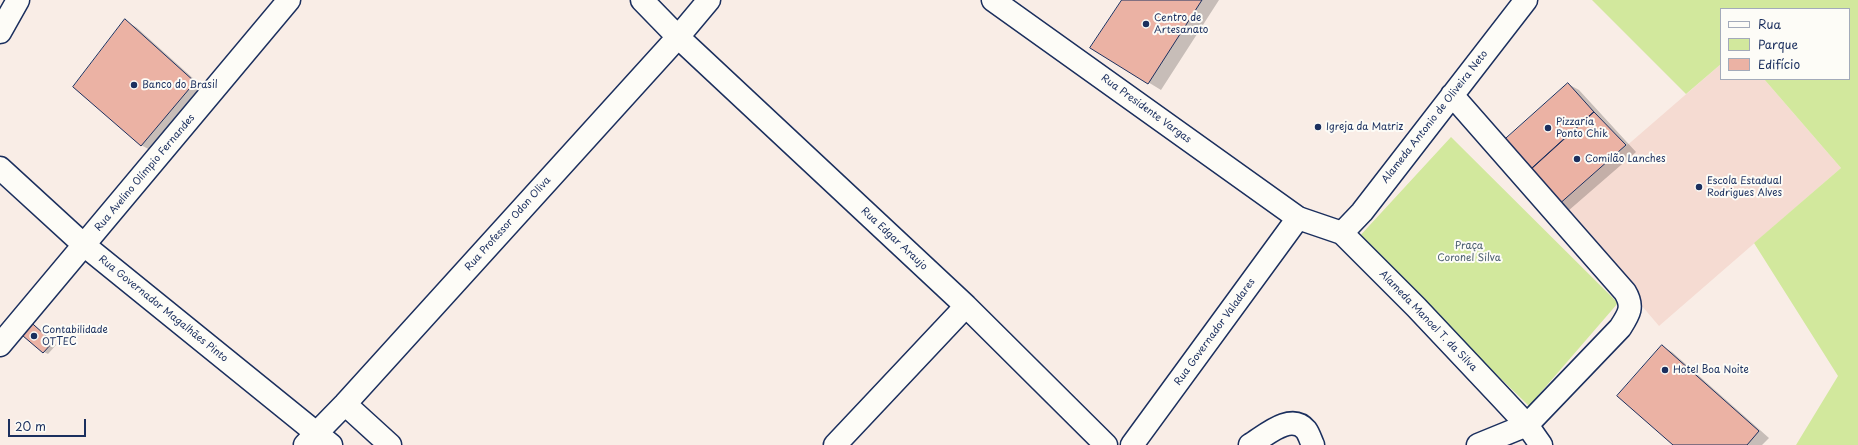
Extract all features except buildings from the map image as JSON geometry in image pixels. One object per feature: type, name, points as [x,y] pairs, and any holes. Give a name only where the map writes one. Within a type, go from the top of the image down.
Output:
[{"type":"street","points":[[0,32],[18,0]]},
{"type":"street","name":"Rua Avelino Olímpio Fernandes","points":[[0,344],[289,0]]},
{"type":"street","name":"Rua Edgar Araujo","points":[[642,0],[678,37],[966,306],[1106,445]]},
{"type":"street","name":"Rua Professor Odon Oliva","points":[[317,441],[345,404],[678,37],[709,0]]},
{"type":"street","name":"Rua Presidente Vargas","points":[[993,0],[1298,218]]},
{"type":"street","name":"Alameda Antonio de Oliveira Neto","points":[[1342,233],[1362,212],[1526,0]]},
{"type":"street","points":[[1452,96],[1620,286],[1630,300],[1630,308],[1620,328],[1527,425],[1478,445]]},
{"type":"street","name":"Rua Governador Magalhães Pinto","points":[[0,168],[84,245],[317,441]]},
{"type":"street","name":"Alameda Manoel T. da Silva","points":[[1298,218],[1342,233],[1422,313],[1527,425],[1542,445]]},
{"type":"street","name":"Rua Governador Valadares","points":[[1132,445],[1298,218]]},
{"type":"street","points":[[835,445],[966,306]]},
{"type":"street","points":[[345,404],[390,445]]},
{"type":"street","points":[[1250,445],[1276,429],[1290,423],[1300,425],[1307,431],[1313,445]]},
{"type":"shaded area","name":"Escola Estadual Rodrigues Alves","points":[[1720,65],[1720,80],[1765,80],[1841,168],[1659,326],[1557,206]]},
{"type":"green space","points":[[1592,0],[1858,0],[1858,445],[1796,445],[1838,376],[1754,243],[1841,168],[1765,80],[1850,80],[1850,8],[1720,8],[1720,65],[1686,94]]},
{"type":"green space","name":"Praça Coronel Silva","points":[[1451,137],[1618,303],[1529,406],[1357,239]]},
{"type":"place","name":"Centro de Artesanato","points":[[1146,24]]},
{"type":"place","name":"Banco do Brasil","points":[[134,85]]},
{"type":"place","name":"Igreja da Matriz","points":[[1318,127]]},
{"type":"place","name":"Pizzaria Ponto Chik","points":[[1548,128]]},
{"type":"place","name":"Comilão Lanches","points":[[1577,159]]},
{"type":"place","name":"Escola Estadual Rodrigues Alves","points":[[1699,187]]},
{"type":"place","name":"Contabilidade OTTEC","points":[[34,336]]},
{"type":"place","name":"Hotel Boa Noite","points":[[1665,370]]}]
